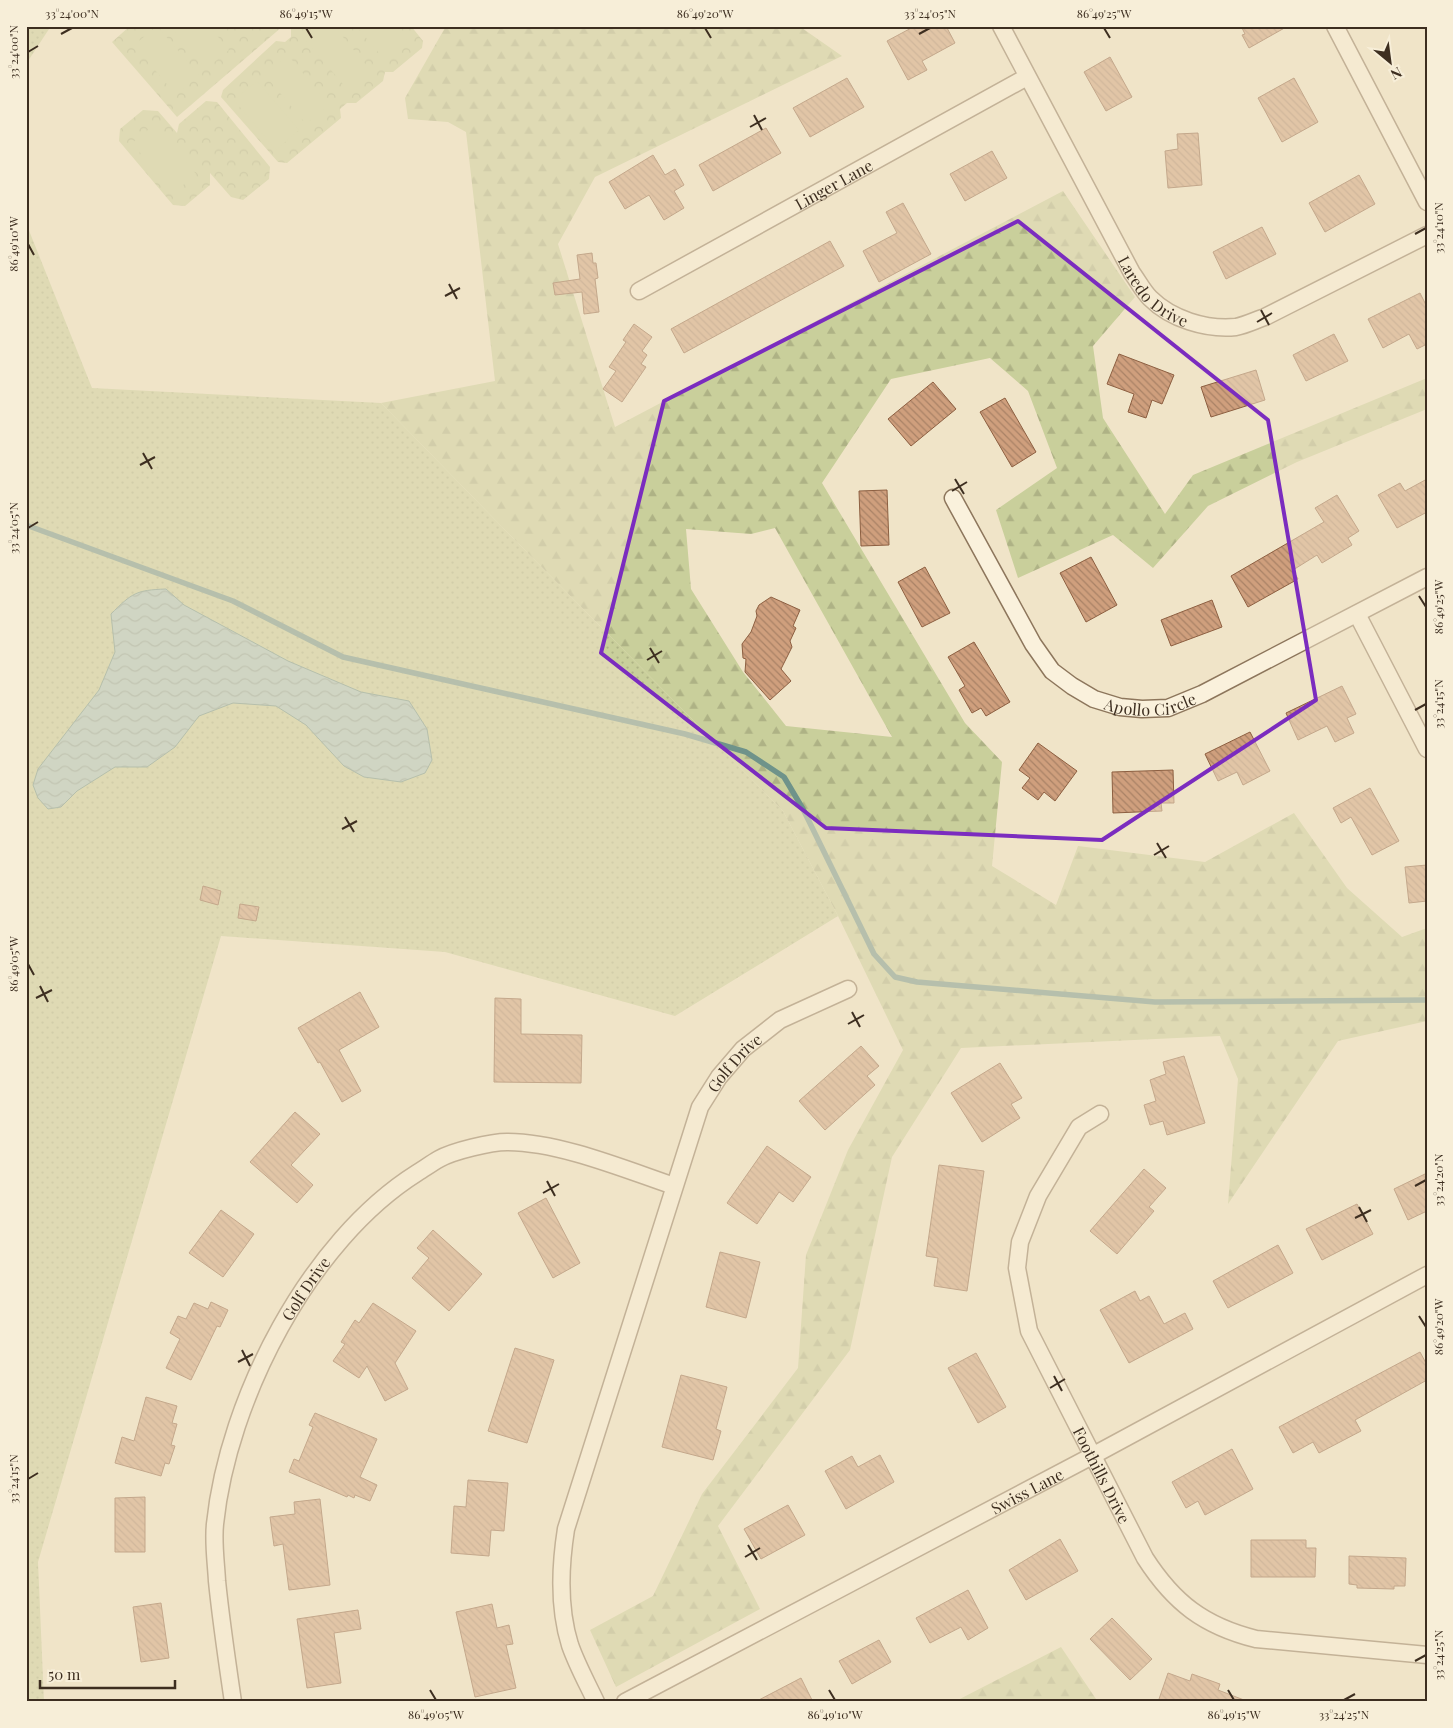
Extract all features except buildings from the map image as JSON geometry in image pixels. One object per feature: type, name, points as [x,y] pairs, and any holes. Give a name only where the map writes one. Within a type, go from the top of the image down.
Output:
[{"type":"street","name":"Laredo Drive","points":[[1001,26],[1132,273],[1150,298],[1173,314],[1192,322],[1213,326],[1237,327],[1265,317],[1427,235]]},
{"type":"street","points":[[1335,26],[1427,202]]},
{"type":"street","name":"Linger Lane","points":[[639,291],[1027,77]]},
{"type":"street","name":"Apollo Circle","points":[[953,498],[1033,644],[1052,671],[1094,700],[1120,707],[1142,710],[1168,708],[1202,694],[1427,577]]},
{"type":"street","points":[[1357,614],[1427,749]]},
{"type":"street","name":"Golf Drive","points":[[596,1702],[570,1645],[565,1624],[562,1601],[562,1552],[566,1529],[700,1107],[719,1077],[743,1049],[780,1020],[848,989]]},
{"type":"street","name":"Foothills Drive","points":[[1100,1114],[1079,1126],[1038,1196],[1020,1242],[1017,1268],[1029,1331],[1145,1558],[1159,1580],[1171,1594],[1208,1621],[1231,1633],[1256,1639],[1427,1655]]},
{"type":"street","name":"Golf Drive","points":[[232,1702],[215,1554],[214,1528],[219,1488],[230,1446],[250,1393],[275,1337],[311,1277],[337,1245],[375,1204],[406,1180],[441,1158],[475,1147],[505,1142],[531,1144],[567,1151],[674,1186]]},
{"type":"street","name":"Swiss Lane","points":[[624,1702],[1092,1456],[1427,1275]]},
{"type":"highlighted area","points":[[1018,221],[1268,420],[1316,700],[1102,840],[826,828],[601,653],[664,401]]},
{"type":"green space","points":[[26,26],[51,26],[26,64]]},
{"type":"green space","points":[[130,26],[283,26],[177,117],[112,42]]},
{"type":"green space","points":[[157,26],[199,75],[176,95],[134,45]]},
{"type":"green space","points":[[170,26],[209,26],[229,50],[206,69]]},
{"type":"green space","points":[[294,26],[411,26],[423,41],[422,48],[393,72],[385,72],[383,81],[356,103],[347,103],[340,109],[341,118],[287,163],[278,162],[221,97],[223,90],[276,41],[285,42],[291,37],[291,29]]},
{"type":"green space","points":[[323,26],[334,26],[371,71],[348,90],[306,41]]},
{"type":"green space","points":[[356,26],[395,26],[407,40],[384,59]]},
{"type":"green space","points":[[446,26],[799,26],[842,56],[595,177],[558,244],[615,427],[1063,191],[1135,297],[1093,346],[1103,418],[1165,514],[1193,475],[1427,378],[1427,409],[1297,462],[1208,506],[1153,568],[1113,535],[1018,578],[996,510],[1057,468],[1028,391],[990,358],[891,379],[822,483],[965,723],[1002,762],[992,866],[1056,905],[1078,846],[1205,862],[1294,813],[1347,888],[1402,937],[1427,928],[1427,1021],[1338,1041],[1228,1204],[1238,1079],[1220,1036],[961,1048],[892,1157],[850,1350],[718,1526],[760,1609],[616,1687],[590,1630],[653,1596],[702,1494],[798,1368],[806,1255],[848,1150],[903,1050],[838,916],[783,811],[381,403],[495,381],[466,132],[448,122],[408,119],[405,98]],"holes":[[[775,528],[892,737],[786,726],[743,672],[691,589],[686,529],[751,534]]]},
{"type":"green space","points":[[288,55],[329,105],[306,124],[265,75]]},
{"type":"green space","points":[[257,81],[299,130],[276,150],[234,100]]},
{"type":"green space","points":[[206,101],[217,102],[270,167],[269,179],[243,200],[231,197],[210,173],[210,185],[185,206],[173,205],[119,141],[120,129],[143,110],[158,111],[177,133],[179,124]]},
{"type":"green space","points":[[155,124],[196,174],[174,193],[132,143]]},
{"type":"green space","points":[[26,223],[92,388],[381,403],[783,811],[838,916],[675,1016],[445,952],[221,936],[38,1562],[44,1702],[26,1702]]},
{"type":"green space","points":[[1061,1647],[1098,1702],[954,1702]]},
{"type":"water","points":[[166,589],[184,605],[288,661],[361,692],[409,701],[427,729],[432,760],[425,773],[401,782],[364,777],[344,766],[306,725],[276,706],[233,703],[199,716],[175,747],[147,767],[115,767],[77,791],[61,807],[48,809],[38,798],[33,785],[38,769],[99,690],[115,652],[111,614],[124,601],[135,594],[148,590]]},
{"type":"waterway","points":[[26,525],[233,601],[343,657],[685,734],[746,752],[784,777],[803,809],[874,954],[895,977],[917,982],[1155,1002],[1427,1000]]}]
